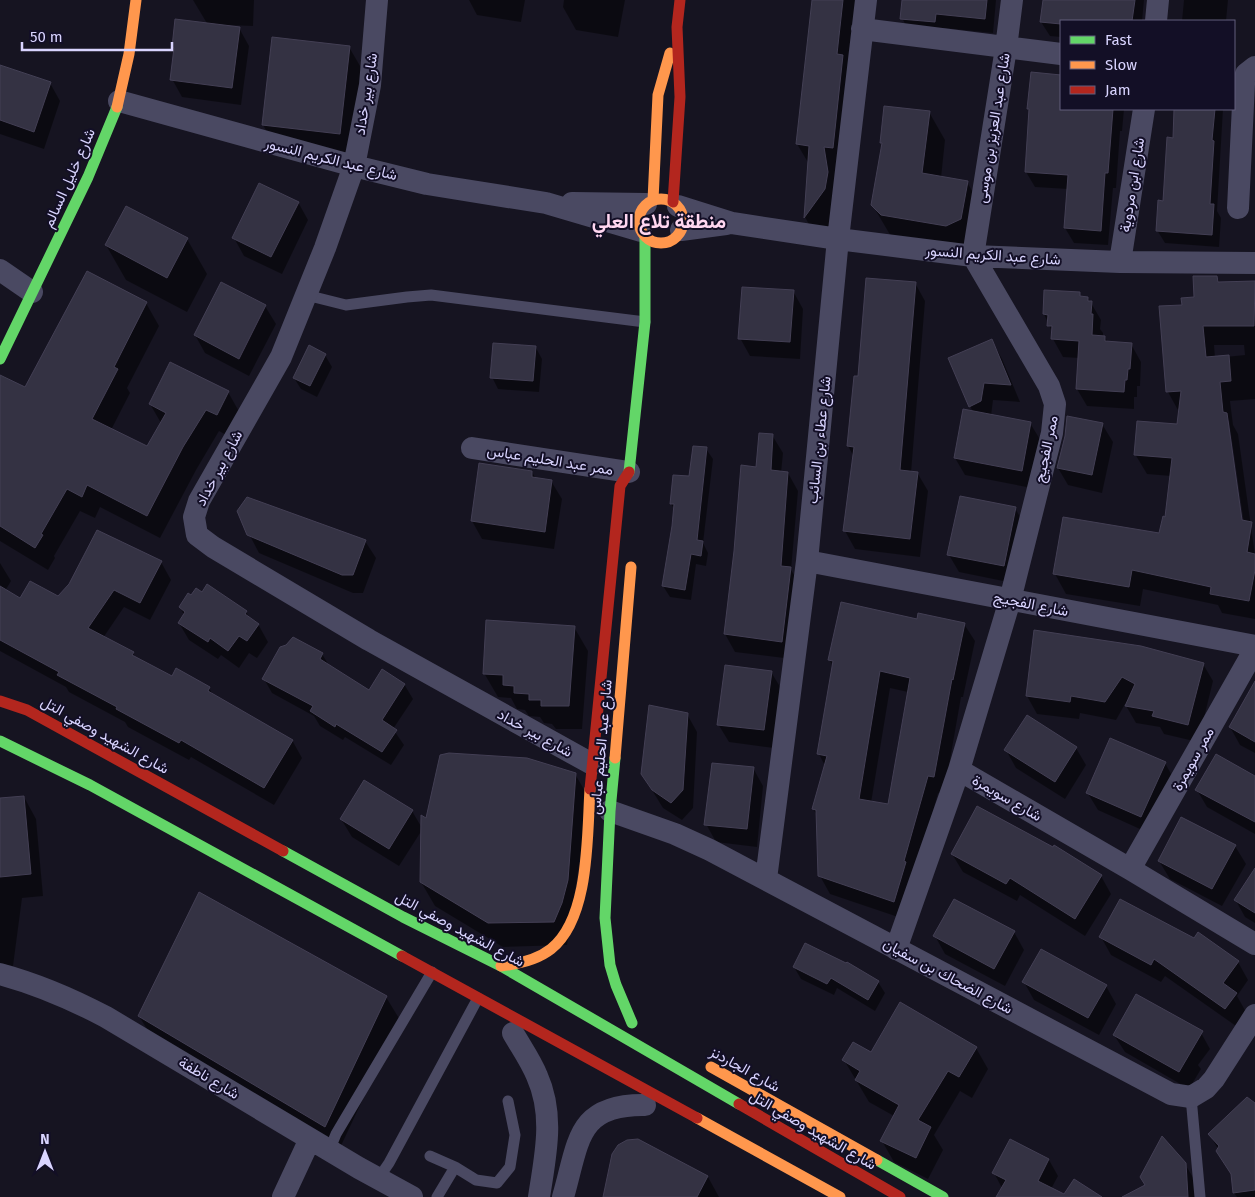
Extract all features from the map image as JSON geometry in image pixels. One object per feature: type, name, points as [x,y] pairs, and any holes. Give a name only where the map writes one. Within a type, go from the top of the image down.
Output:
[{"type":"street","name":"شارع خليل السالم","points":[[0,358],[88,177],[120,101],[136,0]]},
{"type":"street","name":"شارع بير خداد","points":[[377,0],[370,85],[354,166],[325,248],[281,357],[199,501],[194,517],[197,535],[213,547],[369,640],[592,764]]},
{"type":"street","points":[[675,204],[680,97],[677,27],[680,0]]},
{"type":"street","name":"شارع عطاء بن السائب","points":[[766,879],[807,561],[838,239],[866,0]]},
{"type":"street","name":"شارع عبد العزيز بن موسى","points":[[973,256],[1012,0]]},
{"type":"street","points":[[1156,20],[1158,0]]},
{"type":"street","points":[[649,202],[658,95],[677,27]]},
{"type":"street","points":[[862,28],[1060,54]]},
{"type":"street","points":[[1238,208],[1244,84],[1246,74],[1255,67]]},
{"type":"street","name":"شارع عبد الكريم النسور","points":[[120,101],[354,166],[427,184],[546,203],[643,234]]},
{"type":"street","name":"شارع ابن مردوية","points":[[1120,262],[1144,110]]},
{"type":"street","points":[[666,257],[677,235],[683,217],[675,204],[667,199],[649,202],[641,210],[638,217],[643,234],[651,241],[658,243],[677,235]]},
{"type":"street","name":"شارع عبد الكريم النسور","points":[[546,203],[649,202]]},
{"type":"street","name":"شارع عبد الكريم النسور","points":[[675,204],[732,223],[973,256],[1120,262],[1255,263]]},
{"type":"street","name":"شارع عبد الكريم النسور","points":[[677,235],[732,223]]},
{"type":"street","name":"شارع عبد الحليم عباس","points":[[501,966],[526,962],[542,956],[558,943],[571,926],[580,898],[620,486],[632,479],[646,307],[643,234]]},
{"type":"street","name":"ممر الفجيج","points":[[973,256],[1049,386],[1055,404],[1052,433],[1010,600]]},
{"type":"street","points":[[0,270],[32,292]]},
{"type":"street","name":"شارع عبد الحليم عباس","points":[[646,307],[656,282]]},
{"type":"street","name":"ممر عبد الحليم عباس","points":[[472,448],[632,479]]},
{"type":"street","name":"شارع عبد الحليم عباس","points":[[614,1015],[636,1025],[616,985],[608,946],[605,918],[610,812],[632,551]]},
{"type":"street","name":"شارع الفجيج","points":[[807,561],[1255,647]]},
{"type":"street","name":"شارع سويمرة","points":[[1010,600],[959,770],[1255,944]]},
{"type":"street","name":"ممر سويمرة","points":[[1130,870],[1255,647]]},
{"type":"street","points":[[0,687],[27,710]]},
{"type":"street","name":"شارع الشهيد وصفي التل","points":[[0,701],[27,710],[403,916],[501,966],[900,1197]]},
{"type":"street","points":[[0,741],[98,789],[840,1197]]},
{"type":"street","points":[[896,949],[959,770]]},
{"type":"street","name":"شارع الضحاك بن سفيان","points":[[610,812],[675,834],[710,850],[1171,1094],[1191,1096]]},
{"type":"street","name":"شارع ناطفة","points":[[0,974],[23,980],[81,1004],[378,1179],[412,1197]]},
{"type":"street","points":[[526,981],[587,1003]]},
{"type":"street","points":[[481,1000],[521,1037],[538,1077],[546,1106],[548,1124],[547,1150],[538,1197]]},
{"type":"street","points":[[1191,1096],[1206,1088],[1214,1079],[1255,1015]]},
{"type":"street","name":"شارع الجاردنز","points":[[701,1062],[943,1197]]},
{"type":"street","points":[[563,1197],[585,1126],[594,1116],[609,1108],[643,1104]]},
{"type":"street","points":[[283,1197],[310,1139]]},
{"type":"lane","points":[[306,295],[346,305],[431,295],[645,322]]},
{"type":"lane","points":[[329,1150],[336,1134],[432,972]]},
{"type":"lane","points":[[378,1179],[389,1164],[481,1000]]},
{"type":"lane","points":[[1191,1096],[1200,1197]]},
{"type":"lane","points":[[430,1156],[476,1180],[497,1183],[510,1167],[515,1135],[508,1101]]},
{"type":"lane","points":[[438,1197],[454,1168]]},
{"type":"building","points":[[812,0],[843,0],[837,54],[843,55],[833,148],[824,147],[828,172],[825,189],[804,218],[809,146],[796,144]]},
{"type":"building","points":[[902,0],[987,0],[985,19],[936,14],[935,22],[900,19]]},
{"type":"building","points":[[1043,0],[1135,0],[1132,20],[1060,20],[1060,24],[1040,22]]},
{"type":"building","points":[[175,19],[240,27],[232,88],[170,80]]},
{"type":"building","points":[[272,37],[350,46],[340,134],[262,125]]},
{"type":"building","points":[[0,65],[51,82],[34,132],[0,120]]},
{"type":"building","points":[[1031,72],[1060,75],[1060,110],[1113,110],[1108,173],[1105,173],[1101,231],[1064,228],[1068,175],[1025,172],[1029,109],[1027,109]]},
{"type":"building","points":[[884,106],[930,111],[922,173],[968,181],[961,219],[946,226],[881,215],[871,205],[882,143],[880,143]]},
{"type":"building","points":[[1174,110],[1215,110],[1210,204],[1214,204],[1212,235],[1156,231],[1158,200],[1163,201],[1167,137],[1173,138]]},
{"type":"building","points":[[259,183],[299,202],[271,257],[232,238]]},
{"type":"building","points":[[126,206],[188,238],[167,278],[105,245]]},
{"type":"building","points":[[87,271],[147,302],[114,367],[118,369],[92,419],[147,446],[166,413],[149,404],[170,362],[229,391],[217,415],[206,410],[183,447],[147,516],[87,485],[82,497],[67,489],[35,548],[0,526],[0,375],[25,387]]},
{"type":"building","points":[[1193,276],[1217,276],[1218,282],[1255,281],[1254,326],[1203,326],[1206,357],[1229,355],[1231,381],[1220,382],[1223,412],[1227,413],[1242,520],[1252,522],[1247,552],[1255,554],[1255,570],[1249,601],[1210,594],[1211,587],[1132,570],[1129,587],[1053,574],[1063,517],[1159,533],[1163,516],[1165,517],[1172,458],[1134,455],[1137,421],[1177,424],[1181,391],[1166,392],[1159,306],[1182,305],[1181,298],[1194,297]]},
{"type":"building","points":[[866,278],[916,282],[900,470],[918,472],[910,539],[843,531],[854,447],[847,446],[854,376],[858,376]]},
{"type":"building","points":[[221,282],[266,305],[239,359],[194,335]]},
{"type":"building","points":[[742,287],[794,290],[790,342],[738,339]]},
{"type":"building","points":[[1044,290],[1080,292],[1080,296],[1088,297],[1088,301],[1092,301],[1092,335],[1105,336],[1105,341],[1132,343],[1130,369],[1128,369],[1127,380],[1125,380],[1124,392],[1076,389],[1079,341],[1051,339],[1052,326],[1047,326],[1048,315],[1043,314]]},
{"type":"building","points":[[992,339],[1011,385],[984,383],[981,401],[969,407],[948,358]]},
{"type":"building","points":[[493,343],[536,346],[533,381],[490,378]]},
{"type":"building","points":[[309,345],[326,354],[310,386],[293,378]]},
{"type":"building","points":[[963,409],[1031,422],[1022,471],[954,458]]},
{"type":"building","points":[[1067,416],[1103,423],[1092,475],[1057,468],[1065,436]]},
{"type":"building","points":[[759,433],[773,434],[771,470],[788,472],[781,566],[791,567],[782,642],[724,634],[734,551],[741,465],[756,467]]},
{"type":"building","points":[[693,446],[707,447],[697,540],[703,541],[701,556],[691,554],[685,590],[662,586],[672,526],[674,504],[670,504],[673,475],[689,476]]},
{"type":"building","points":[[479,463],[532,471],[532,477],[552,480],[545,532],[471,521]]},
{"type":"building","points":[[960,496],[1016,507],[1004,566],[947,555]]},
{"type":"building","points":[[247,497],[366,540],[353,575],[342,575],[247,535],[237,511]]},
{"type":"building","points":[[97,530],[162,561],[140,603],[114,590],[88,628],[134,652],[132,655],[172,676],[176,668],[210,687],[208,691],[293,740],[264,788],[181,740],[179,743],[116,709],[117,707],[57,675],[59,672],[0,640],[0,586],[20,598],[30,581],[58,596],[69,584]]},
{"type":"building","points":[[207,584],[247,611],[245,614],[259,624],[247,641],[239,636],[228,651],[210,638],[208,642],[178,623],[185,612],[179,607],[188,593],[191,595],[196,588],[202,592]]},
{"type":"building","points":[[841,602],[917,619],[918,613],[965,623],[952,679],[934,777],[928,776],[894,902],[818,876],[816,810],[812,809],[827,756],[817,754],[833,661],[828,660]],"holes":[[[880,671],[910,678],[888,804],[859,799]]]},
{"type":"building","points":[[486,620],[575,626],[569,706],[541,706],[541,700],[529,700],[529,694],[514,693],[514,686],[503,685],[503,675],[483,674]]},
{"type":"building","points":[[1034,630],[1141,646],[1204,663],[1188,725],[1152,716],[1154,711],[1125,706],[1135,684],[1122,677],[1105,702],[1071,696],[1070,702],[1026,696]]},
{"type":"building","points":[[293,637],[323,653],[320,659],[369,690],[382,669],[405,684],[382,720],[397,730],[382,752],[336,724],[335,727],[310,711],[313,706],[262,679],[280,647],[286,645]]},
{"type":"building","points":[[725,665],[772,671],[764,730],[717,725]]},
{"type":"building","points":[[1255,681],[1255,742],[1229,727]]},
{"type":"building","points":[[649,705],[688,713],[683,790],[671,803],[652,790],[641,774]]},
{"type":"building","points":[[1027,715],[1077,747],[1055,782],[1004,750]]},
{"type":"building","points":[[1110,738],[1166,762],[1141,817],[1086,793]]},
{"type":"building","points":[[449,753],[527,758],[576,773],[568,880],[562,903],[554,922],[488,923],[420,882],[421,815],[426,818],[440,755]]},
{"type":"building","points":[[1216,754],[1255,776],[1255,822],[1195,790]]},
{"type":"building","points":[[712,763],[754,767],[747,829],[704,825]]},
{"type":"building","points":[[364,780],[413,810],[389,849],[340,819]]},
{"type":"building","points":[[24,796],[31,874],[0,877],[0,798]]},
{"type":"building","points":[[977,806],[1053,847],[1054,845],[1102,875],[1075,919],[1010,878],[1006,884],[951,854]]},
{"type":"building","points":[[1181,817],[1236,845],[1212,889],[1158,861]]},
{"type":"building","points":[[1255,868],[1255,913],[1234,900]]},
{"type":"building","points":[[199,892],[387,996],[325,1127],[138,1016]]},
{"type":"building","points":[[954,899],[1015,931],[994,969],[933,936]]},
{"type":"building","points":[[1120,899],[1194,938],[1198,932],[1239,961],[1223,983],[1237,993],[1225,1009],[1154,959],[1151,965],[1099,937]]},
{"type":"building","points":[[805,943],[847,962],[879,981],[868,1000],[831,978],[827,984],[793,967]]},
{"type":"building","points":[[1041,949],[1107,985],[1088,1018],[1022,982]]},
{"type":"building","points":[[1136,994],[1203,1031],[1179,1072],[1113,1035]]},
{"type":"building","points":[[900,1002],[977,1047],[959,1077],[948,1071],[918,1120],[931,1127],[916,1158],[880,1141],[899,1105],[855,1080],[860,1071],[842,1060],[853,1042],[871,1052]]},
{"type":"building","points":[[1247,1097],[1255,1103],[1255,1190],[1233,1193],[1231,1174],[1216,1151],[1219,1146],[1208,1134]]},
{"type":"building","points":[[1162,1136],[1186,1163],[1188,1197],[1122,1197],[1145,1185],[1140,1177]]},
{"type":"building","points":[[638,1139],[708,1176],[697,1197],[603,1197],[612,1154],[618,1145],[627,1140]]},
{"type":"building","points":[[1010,1139],[1049,1159],[1038,1181],[1064,1194],[1074,1179],[1102,1197],[996,1197],[1006,1180],[992,1173]]},
{"type":"traffic: fast","points":[[0,359],[88,177],[117,107]]},
{"type":"traffic: fast","points":[[629,472],[645,322],[645,237]]},
{"type":"traffic: fast","points":[[0,741],[90,785],[402,956]]},
{"type":"traffic: fast","points":[[615,758],[610,811],[605,918],[610,965],[632,1023]]},
{"type":"traffic: fast","points":[[283,851],[403,917],[501,966],[739,1104]]},
{"type":"traffic: fast","points":[[877,1160],[943,1197]]},
{"type":"traffic: slow","points":[[117,107],[129,54],[136,0]]},
{"type":"traffic: slow","points":[[653,200],[658,95],[670,53]]},
{"type":"traffic: slow","points":[[665,199],[677,205],[682,212],[683,221],[682,230],[677,237],[670,242],[657,243],[649,240],[642,233],[639,217],[642,209],[649,202],[665,199]]},
{"type":"traffic: slow","points":[[615,758],[631,567]]},
{"type":"traffic: slow","points":[[501,966],[528,961],[540,956],[551,949],[564,935],[580,897],[584,875],[590,789]]},
{"type":"traffic: slow","points":[[711,1067],[877,1160]]},
{"type":"traffic: slow","points":[[697,1118],[840,1197]]},
{"type":"traffic: jam","points":[[673,202],[680,97],[677,27],[680,0]]},
{"type":"traffic: jam","points":[[590,789],[620,486],[629,472]]},
{"type":"traffic: jam","points":[[0,701],[27,710],[283,851]]},
{"type":"traffic: jam","points":[[402,956],[697,1118]]},
{"type":"traffic: jam","points":[[739,1104],[900,1197]]},
{"type":"district","name":"منطقة تلاع العلي","points":[[659,221]]}]
